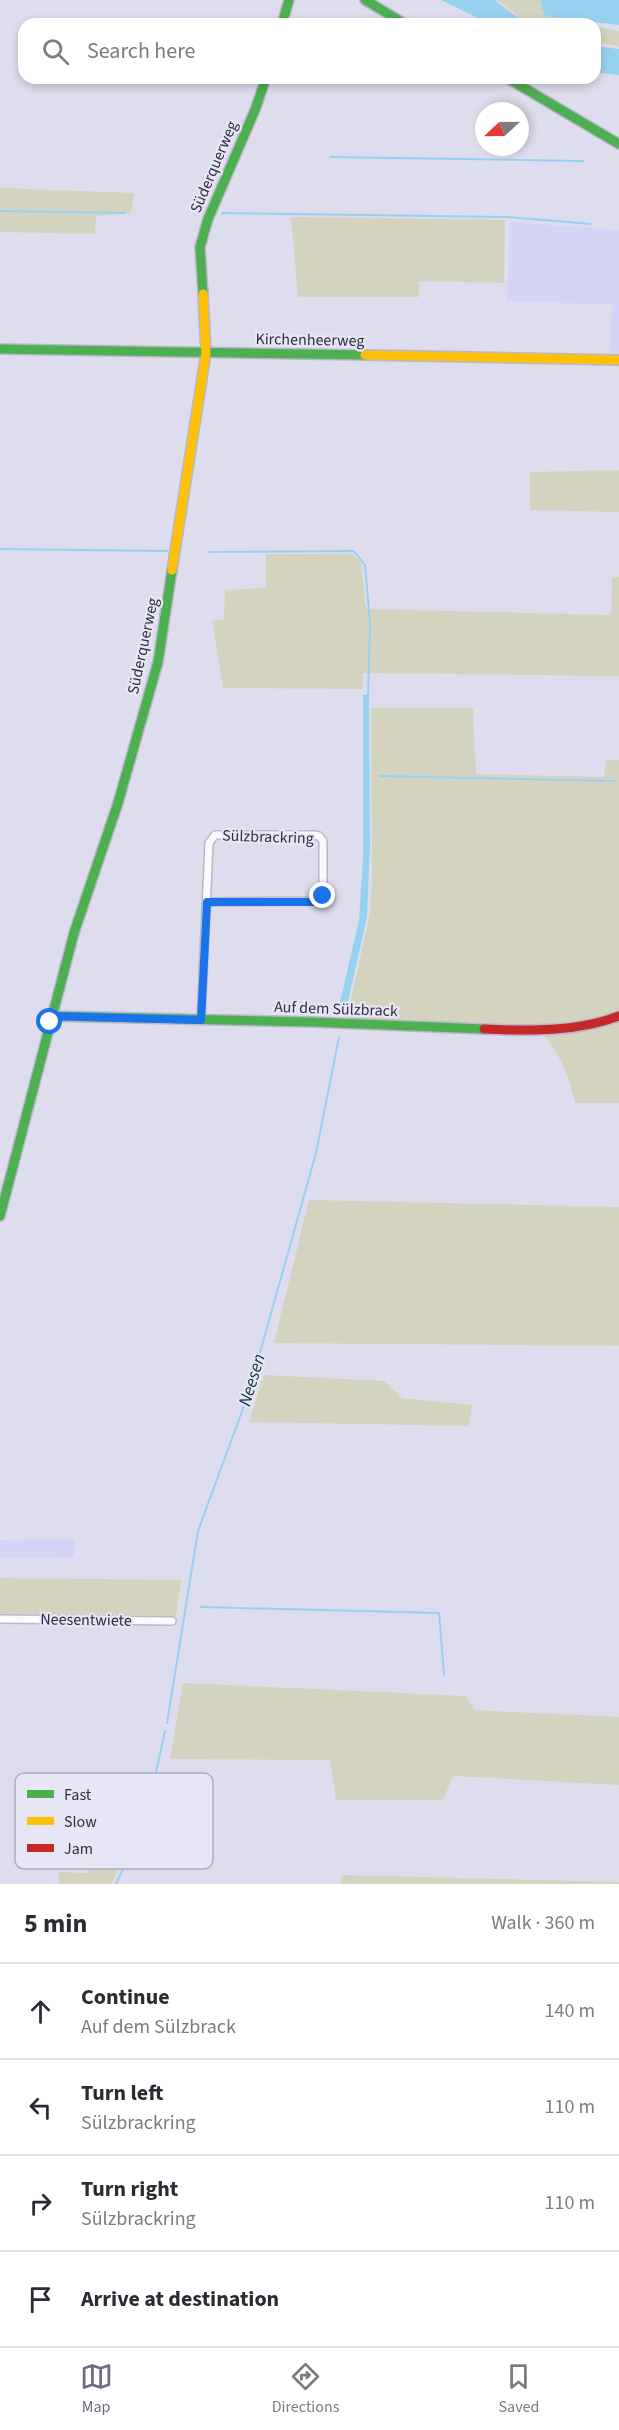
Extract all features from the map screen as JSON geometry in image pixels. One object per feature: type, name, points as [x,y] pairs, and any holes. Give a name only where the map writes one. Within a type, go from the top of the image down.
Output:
[{"type":"street","points":[[284,18],[289,0]]},
{"type":"street","points":[[365,0],[395,18]]},
{"type":"street","name":"Süderquerweg","points":[[0,1216],[74,933],[118,803],[158,662],[206,353],[206,323],[199,263],[202,233],[264,84]]},
{"type":"street","points":[[517,84],[619,144]]},
{"type":"street","name":"Kirchenheerweg","points":[[0,349],[619,360]]},
{"type":"street","name":"Sülzbrackring","points":[[201,1020],[209,843],[215,835],[314,835],[319,836],[323,841],[323,896],[315,902],[207,902]]},
{"type":"street","name":"Auf dem Sülzbrack","points":[[51,1016],[311,1022],[525,1031],[603,1022],[619,1016]]},
{"type":"street","name":"Neesentwiete","points":[[0,1619],[172,1621]]},
{"type":"shaded area","points":[[441,0],[494,0],[519,18],[478,18]]},
{"type":"shaded area","points":[[540,0],[619,0],[619,25],[601,23],[601,18],[545,16]]},
{"type":"shaded area","points":[[601,47],[619,49],[619,75],[601,73]]},
{"type":"shaded area","points":[[510,222],[619,230],[619,354],[610,353],[612,304],[507,302]]},
{"type":"shaded area","points":[[369,694],[370,845],[367,917],[347,1006],[339,1007],[359,920],[363,857],[363,695]]},
{"type":"shaded area","points":[[75,1539],[74,1557],[0,1558],[0,1540]]},
{"type":"green space","points":[[494,0],[540,0],[545,16],[554,18],[519,18],[503,4]]},
{"type":"green space","points":[[601,28],[619,31],[619,46],[601,43]]},
{"type":"green space","points":[[0,188],[134,193],[131,213],[96,216],[95,234],[0,232]]},
{"type":"green space","points":[[291,217],[505,220],[504,283],[419,281],[419,297],[298,297]]},
{"type":"green space","points":[[619,470],[619,512],[530,510],[530,472]]},
{"type":"green space","points":[[266,554],[353,554],[361,562],[366,609],[611,615],[612,577],[619,577],[619,676],[363,673],[362,689],[223,688],[212,621],[224,619],[225,590],[266,588]]},
{"type":"green space","points":[[371,708],[473,708],[476,774],[604,777],[606,760],[619,760],[619,1013],[601,1020],[526,1026],[347,1019],[370,912],[372,881]]},
{"type":"green space","points":[[619,1021],[619,1103],[575,1103],[563,1065],[542,1033]]},
{"type":"green space","points":[[309,1200],[619,1207],[619,1346],[274,1343]]},
{"type":"green space","points":[[264,1375],[384,1381],[402,1398],[472,1405],[469,1426],[249,1422]]},
{"type":"green space","points":[[0,1578],[181,1580],[176,1616],[0,1614]]},
{"type":"green space","points":[[183,1683],[466,1696],[474,1710],[619,1717],[619,1785],[453,1776],[443,1800],[336,1800],[330,1760],[170,1759]]},
{"type":"green space","points":[[90,1869],[118,1869],[111,1884],[59,1884],[59,1872],[88,1873]]},
{"type":"green space","points":[[341,1875],[619,1882],[619,1884],[341,1884]]},
{"type":"waterway","points":[[330,157],[583,161]]},
{"type":"waterway","points":[[0,211],[125,213]]},
{"type":"waterway","points":[[222,213],[507,217],[591,224]]},
{"type":"waterway","points":[[0,549],[167,551]]},
{"type":"waterway","points":[[209,552],[354,551],[365,565],[370,623],[368,697]]},
{"type":"waterway","points":[[380,776],[614,781]]},
{"type":"waterway","name":"Neesen","points":[[167,1723],[198,1531],[249,1392],[316,1153],[339,1037]]},
{"type":"waterway","points":[[201,1607],[439,1613],[444,1675]]},
{"type":"waterway","name":"Neesen","points":[[156,1773],[165,1731]]},
{"type":"waterway","name":"Neesen","points":[[116,1884],[123,1869]]},
{"type":"traffic: fast","points":[[284,18],[289,0]]},
{"type":"traffic: fast","points":[[365,0],[395,18]]},
{"type":"traffic: fast","points":[[203,294],[200,247],[208,219],[264,84]]},
{"type":"traffic: fast","points":[[517,84],[619,144]]},
{"type":"traffic: fast","points":[[0,349],[365,355]]},
{"type":"traffic: fast","points":[[0,1216],[74,933],[118,803],[158,662],[172,570]]},
{"type":"traffic: fast","points":[[51,1016],[311,1022],[484,1029]]},
{"type":"traffic: slow","points":[[172,570],[206,353],[203,294]]},
{"type":"traffic: slow","points":[[365,355],[619,360]]},
{"type":"traffic: jam","points":[[484,1029],[570,1028],[619,1016]]},
{"type":"route","points":[[50,1022],[51,1016],[201,1020],[207,902],[315,902],[323,896]]}]
